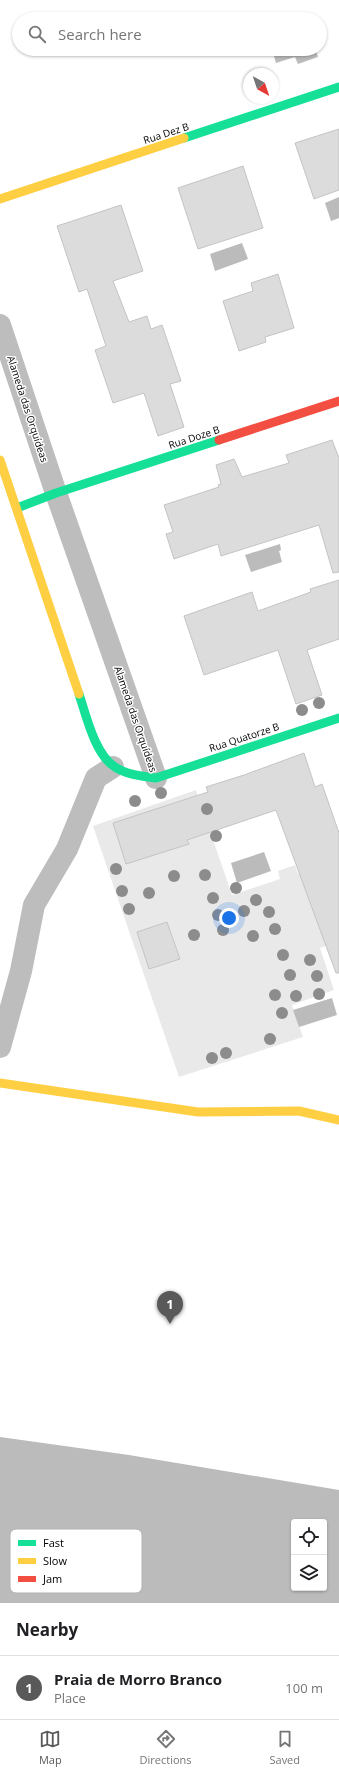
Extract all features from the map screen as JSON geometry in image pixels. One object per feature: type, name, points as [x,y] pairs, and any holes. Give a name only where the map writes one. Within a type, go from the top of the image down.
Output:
[{"type":"street","name":"Rua Dez B","points":[[0,199],[339,87]]},
{"type":"street","name":"Alameda das Orquídeas","points":[[0,325],[56,494],[156,778],[131,774],[113,767]]},
{"type":"street","name":"Rua Doze B","points":[[56,494],[339,401]]},
{"type":"street","points":[[0,460],[91,730],[101,750],[113,767],[96,778],[67,849],[34,905],[21,971],[0,1047]]},
{"type":"street","points":[[17,508],[56,494]]},
{"type":"street","name":"Rua Quatorze B","points":[[156,778],[339,718]]},
{"type":"street","points":[[0,1083],[198,1112],[299,1111],[339,1120]]},
{"type":"shaded area","points":[[274,56],[318,57],[298,64],[295,57],[276,63]]},
{"type":"shaded area","points":[[339,197],[339,218],[331,221],[325,203]]},
{"type":"shaded area","points":[[242,243],[248,259],[215,271],[210,254]]},
{"type":"shaded area","points":[[280,544],[281,550],[279,551],[282,562],[251,572],[245,555]]},
{"type":"shaded area","points":[[196,790],[232,895],[280,879],[278,871],[295,865],[298,874],[316,867],[339,941],[320,948],[334,990],[292,1005],[303,1037],[179,1077],[93,826]]},
{"type":"shaded area","points":[[264,852],[271,871],[237,883],[231,863]]},
{"type":"shaded area","points":[[332,998],[337,1015],[299,1027],[293,1010]]},
{"type":"shaded area","points":[[0,1437],[129,1455],[339,1490],[339,1603],[0,1603]]},
{"type":"building","points":[[339,129],[339,190],[314,199],[295,143]]},
{"type":"building","points":[[243,166],[263,228],[198,249],[178,188]]},
{"type":"building","points":[[121,205],[143,271],[113,281],[129,322],[147,316],[151,329],[162,325],[181,381],[170,384],[184,427],[158,436],[144,393],[113,403],[95,350],[106,346],[87,289],[79,292],[57,226]]},
{"type":"building","points":[[278,274],[294,328],[265,337],[266,342],[239,351],[223,301],[253,291],[251,283]]},
{"type":"building","points":[[332,440],[339,458],[339,572],[333,573],[319,525],[221,556],[218,544],[174,559],[166,534],[173,532],[164,505],[219,487],[218,485],[221,484],[216,465],[234,459],[242,477],[289,463],[286,455]]},
{"type":"building","points":[[339,580],[339,639],[307,650],[322,695],[296,704],[278,650],[204,675],[184,616],[252,592],[258,611],[311,592],[310,589]]},
{"type":"building","points":[[304,753],[315,787],[322,784],[339,833],[339,973],[336,973],[276,810],[187,840],[189,844],[126,864],[113,823],[208,792],[206,787]]},
{"type":"building","points":[[167,922],[180,959],[149,969],[137,932]]},
{"type":"traffic: fast","points":[[184,138],[339,87]]},
{"type":"traffic: fast","points":[[17,508],[56,493],[219,440]]},
{"type":"traffic: fast","points":[[79,694],[92,734],[108,761],[124,772],[156,778],[339,718]]},
{"type":"traffic: slow","points":[[0,199],[184,138]]},
{"type":"traffic: slow","points":[[0,460],[79,694]]},
{"type":"traffic: slow","points":[[0,1083],[198,1112],[299,1111],[339,1120]]},
{"type":"traffic: jam","points":[[219,440],[339,401]]},
{"type":"place","name":"Praia de Morro Branco","points":[[170,1324]]}]
